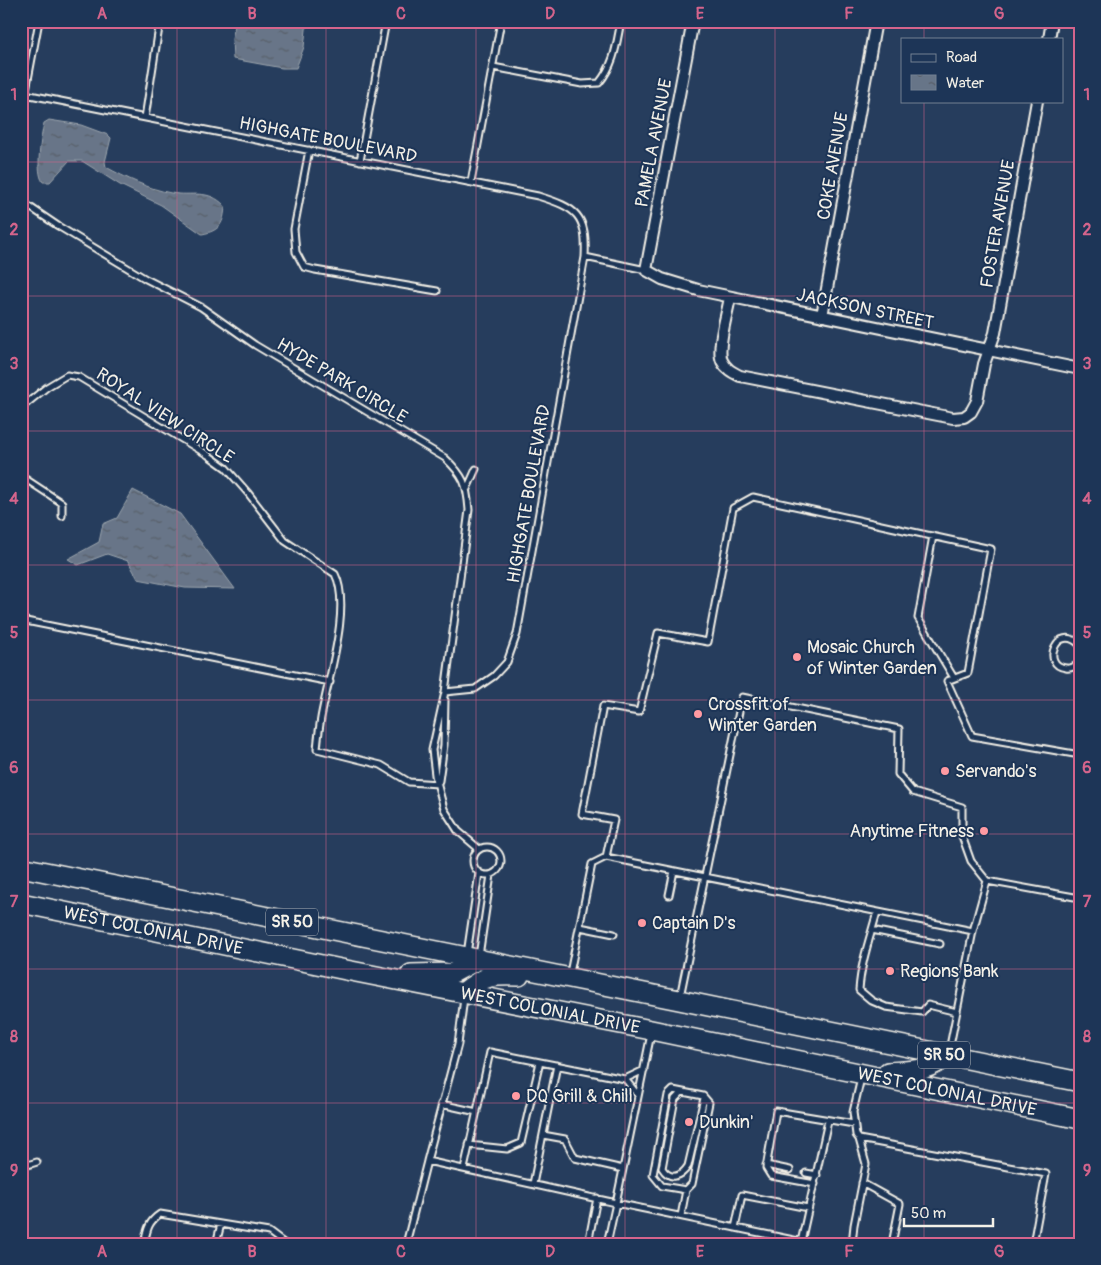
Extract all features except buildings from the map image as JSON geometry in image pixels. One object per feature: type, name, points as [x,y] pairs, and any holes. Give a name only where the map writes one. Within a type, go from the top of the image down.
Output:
[{"type":"highway","name":"WEST COLONIAL DRIVE","points":[[21,867],[1080,1082]]},
{"type":"highway","name":"WEST COLONIAL DRIVE","points":[[21,903],[862,1073],[1080,1119]]},
{"type":"highway","points":[[373,975],[452,973],[473,958]]},
{"type":"highway","points":[[464,992],[478,981],[494,975],[566,977]]},
{"type":"highway","points":[[862,1073],[921,1070],[935,1066],[948,1055]]},
{"type":"street","name":"PAMELA AVENUE","points":[[646,270],[693,21]]},
{"type":"street","name":"COKE AVENUE","points":[[822,316],[876,21]]},
{"type":"street","points":[[1048,38],[1052,21]]},
{"type":"street","name":"FOSTER AVENUE","points":[[730,297],[720,348],[721,359],[728,370],[740,376],[953,418],[964,417],[971,412],[977,401],[984,364],[995,333],[1037,102]]},
{"type":"street","name":"JACKSON STREET","points":[[646,270],[662,279],[698,290],[1080,369]]},
{"type":"lane","points":[[21,117],[39,21]]},
{"type":"lane","points":[[145,118],[160,21]]},
{"type":"lane","points":[[360,161],[386,21]]},
{"type":"lane","points":[[471,182],[501,21]]},
{"type":"lane","points":[[493,67],[582,84],[599,83],[608,71],[615,54],[621,21]]},
{"type":"lane","name":"HIGHGATE BOULEVARD","points":[[25,94],[538,196],[562,204],[580,218],[584,226],[586,238],[585,258],[517,634],[507,662],[494,676],[474,689],[445,692]]},
{"type":"lane","points":[[309,150],[294,229],[296,252],[304,267],[437,291]]},
{"type":"lane","name":"HYDE PARK CIRCLE","points":[[21,197],[24,203],[58,226],[146,279],[201,306],[255,345],[445,458],[458,470],[467,489],[469,510],[445,692],[432,750],[435,775],[444,809],[458,831],[479,850]]},
{"type":"lane","points":[[585,258],[646,270]]},
{"type":"lane","name":"ROYAL VIEW CIRCLE","points":[[21,408],[47,387],[67,375],[78,377],[208,455],[226,468],[285,541],[335,574],[339,582],[339,630],[330,682],[321,718],[317,749],[381,765],[410,782],[438,784]]},
{"type":"lane","points":[[467,489],[476,469]]},
{"type":"lane","points":[[21,476],[62,503],[62,516]]},
{"type":"lane","points":[[606,857],[614,820],[582,814],[603,706],[639,712],[658,633],[708,642],[733,508],[753,497],[991,549],[968,673],[947,681],[972,736],[1080,755]]},
{"type":"lane","points":[[933,536],[918,618],[954,678]]},
{"type":"lane","points":[[21,620],[330,682]]},
{"type":"lane","points":[[1080,645],[1071,639],[1062,640],[1055,646],[1053,656],[1062,668],[1072,668],[1080,662]]},
{"type":"lane","name":"HYDE PARK CIRCLE","points":[[438,784],[444,745],[445,692]]},
{"type":"lane","points":[[679,1000],[703,877],[742,697],[899,729],[898,774],[913,792],[962,807],[962,836],[971,861],[987,880],[1080,898]]},
{"type":"lane","points":[[484,848],[493,849],[500,856],[501,865],[495,873],[485,876],[476,870],[472,861],[479,850],[484,848]]},
{"type":"lane","points":[[566,977],[580,927],[592,864],[606,857],[973,931]]},
{"type":"lane","points":[[669,895],[674,871]]},
{"type":"lane","points":[[473,958],[479,873]]},
{"type":"lane","points":[[473,958],[491,875]]},
{"type":"lane","points":[[948,1055],[973,931],[987,880]]},
{"type":"lane","points":[[877,912],[868,939],[859,990],[872,1001],[886,1007],[922,1012],[928,1005],[957,1012]]},
{"type":"lane","points":[[580,927],[614,934]]},
{"type":"lane","points":[[872,930],[940,944]]},
{"type":"lane","points":[[406,1244],[426,1161],[458,1044],[464,1009],[464,992]]},
{"type":"lane","points":[[608,1244],[651,1030]]},
{"type":"lane","points":[[464,1169],[490,1052],[625,1079],[644,1070]]},
{"type":"lane","points":[[469,1145],[507,1149],[521,1143],[540,1062]]},
{"type":"lane","points":[[533,1184],[557,1065]]},
{"type":"lane","points":[[852,1244],[866,1164],[859,1139],[856,1135],[853,1112],[862,1073]]},
{"type":"lane","points":[[625,1079],[638,1095]]},
{"type":"lane","points":[[681,1216],[686,1190],[692,1184],[709,1103],[704,1098],[673,1090],[668,1094],[653,1176],[662,1186],[686,1190]]},
{"type":"lane","points":[[682,1092],[675,1099],[662,1168],[665,1174],[671,1177],[684,1173],[688,1166],[704,1098]]},
{"type":"lane","points":[[441,1104],[477,1112]]},
{"type":"lane","points":[[815,1184],[771,1176],[766,1168],[776,1111],[854,1124]]},
{"type":"lane","points":[[801,1242],[828,1121]]},
{"type":"lane","points":[[543,1134],[565,1139],[574,1158],[623,1169]]},
{"type":"lane","points":[[859,1139],[1046,1174],[1033,1244]]},
{"type":"lane","points":[[426,1161],[808,1243]]},
{"type":"lane","points":[[21,1167],[38,1162]]},
{"type":"lane","points":[[766,1165],[790,1170]]},
{"type":"lane","points":[[806,1173],[817,1175]]},
{"type":"lane","points":[[862,1183],[900,1204],[892,1244]]},
{"type":"lane","points":[[736,1228],[742,1195],[808,1208]]},
{"type":"lane","points":[[588,1244],[597,1198]]},
{"type":"lane","points":[[144,1244],[148,1226],[160,1214],[269,1232],[285,1244]]},
{"type":"lane","points":[[216,1244],[221,1224]]},
{"type":"water","points":[[236,21],[307,21],[304,47],[296,68],[282,68],[233,59],[232,39]]},
{"type":"water","points":[[49,120],[81,125],[108,135],[111,138],[105,162],[106,167],[130,179],[163,191],[179,194],[200,194],[219,200],[225,206],[222,222],[213,231],[202,234],[161,205],[120,185],[82,161],[69,161],[50,182],[43,182],[39,170],[39,154],[44,123]]},
{"type":"water","points":[[133,490],[180,514],[235,589],[185,588],[138,579],[128,561],[107,554],[78,565],[68,559],[99,542],[103,524],[117,518]]},
{"type":"place","name":"Mosaic Church of Winter Garden","points":[[797,657]]},
{"type":"place","name":"Crossfit of Winter Garden","points":[[698,714]]},
{"type":"place","name":"Servando's","points":[[945,771]]},
{"type":"place","name":"Anytime Fitness","points":[[984,831]]},
{"type":"place","name":"Captain D's","points":[[642,923]]},
{"type":"place","name":"Regions Bank","points":[[890,971]]},
{"type":"place","name":"DQ Grill & Chill","points":[[516,1096]]},
{"type":"place","name":"Dunkin'","points":[[689,1122]]}]
